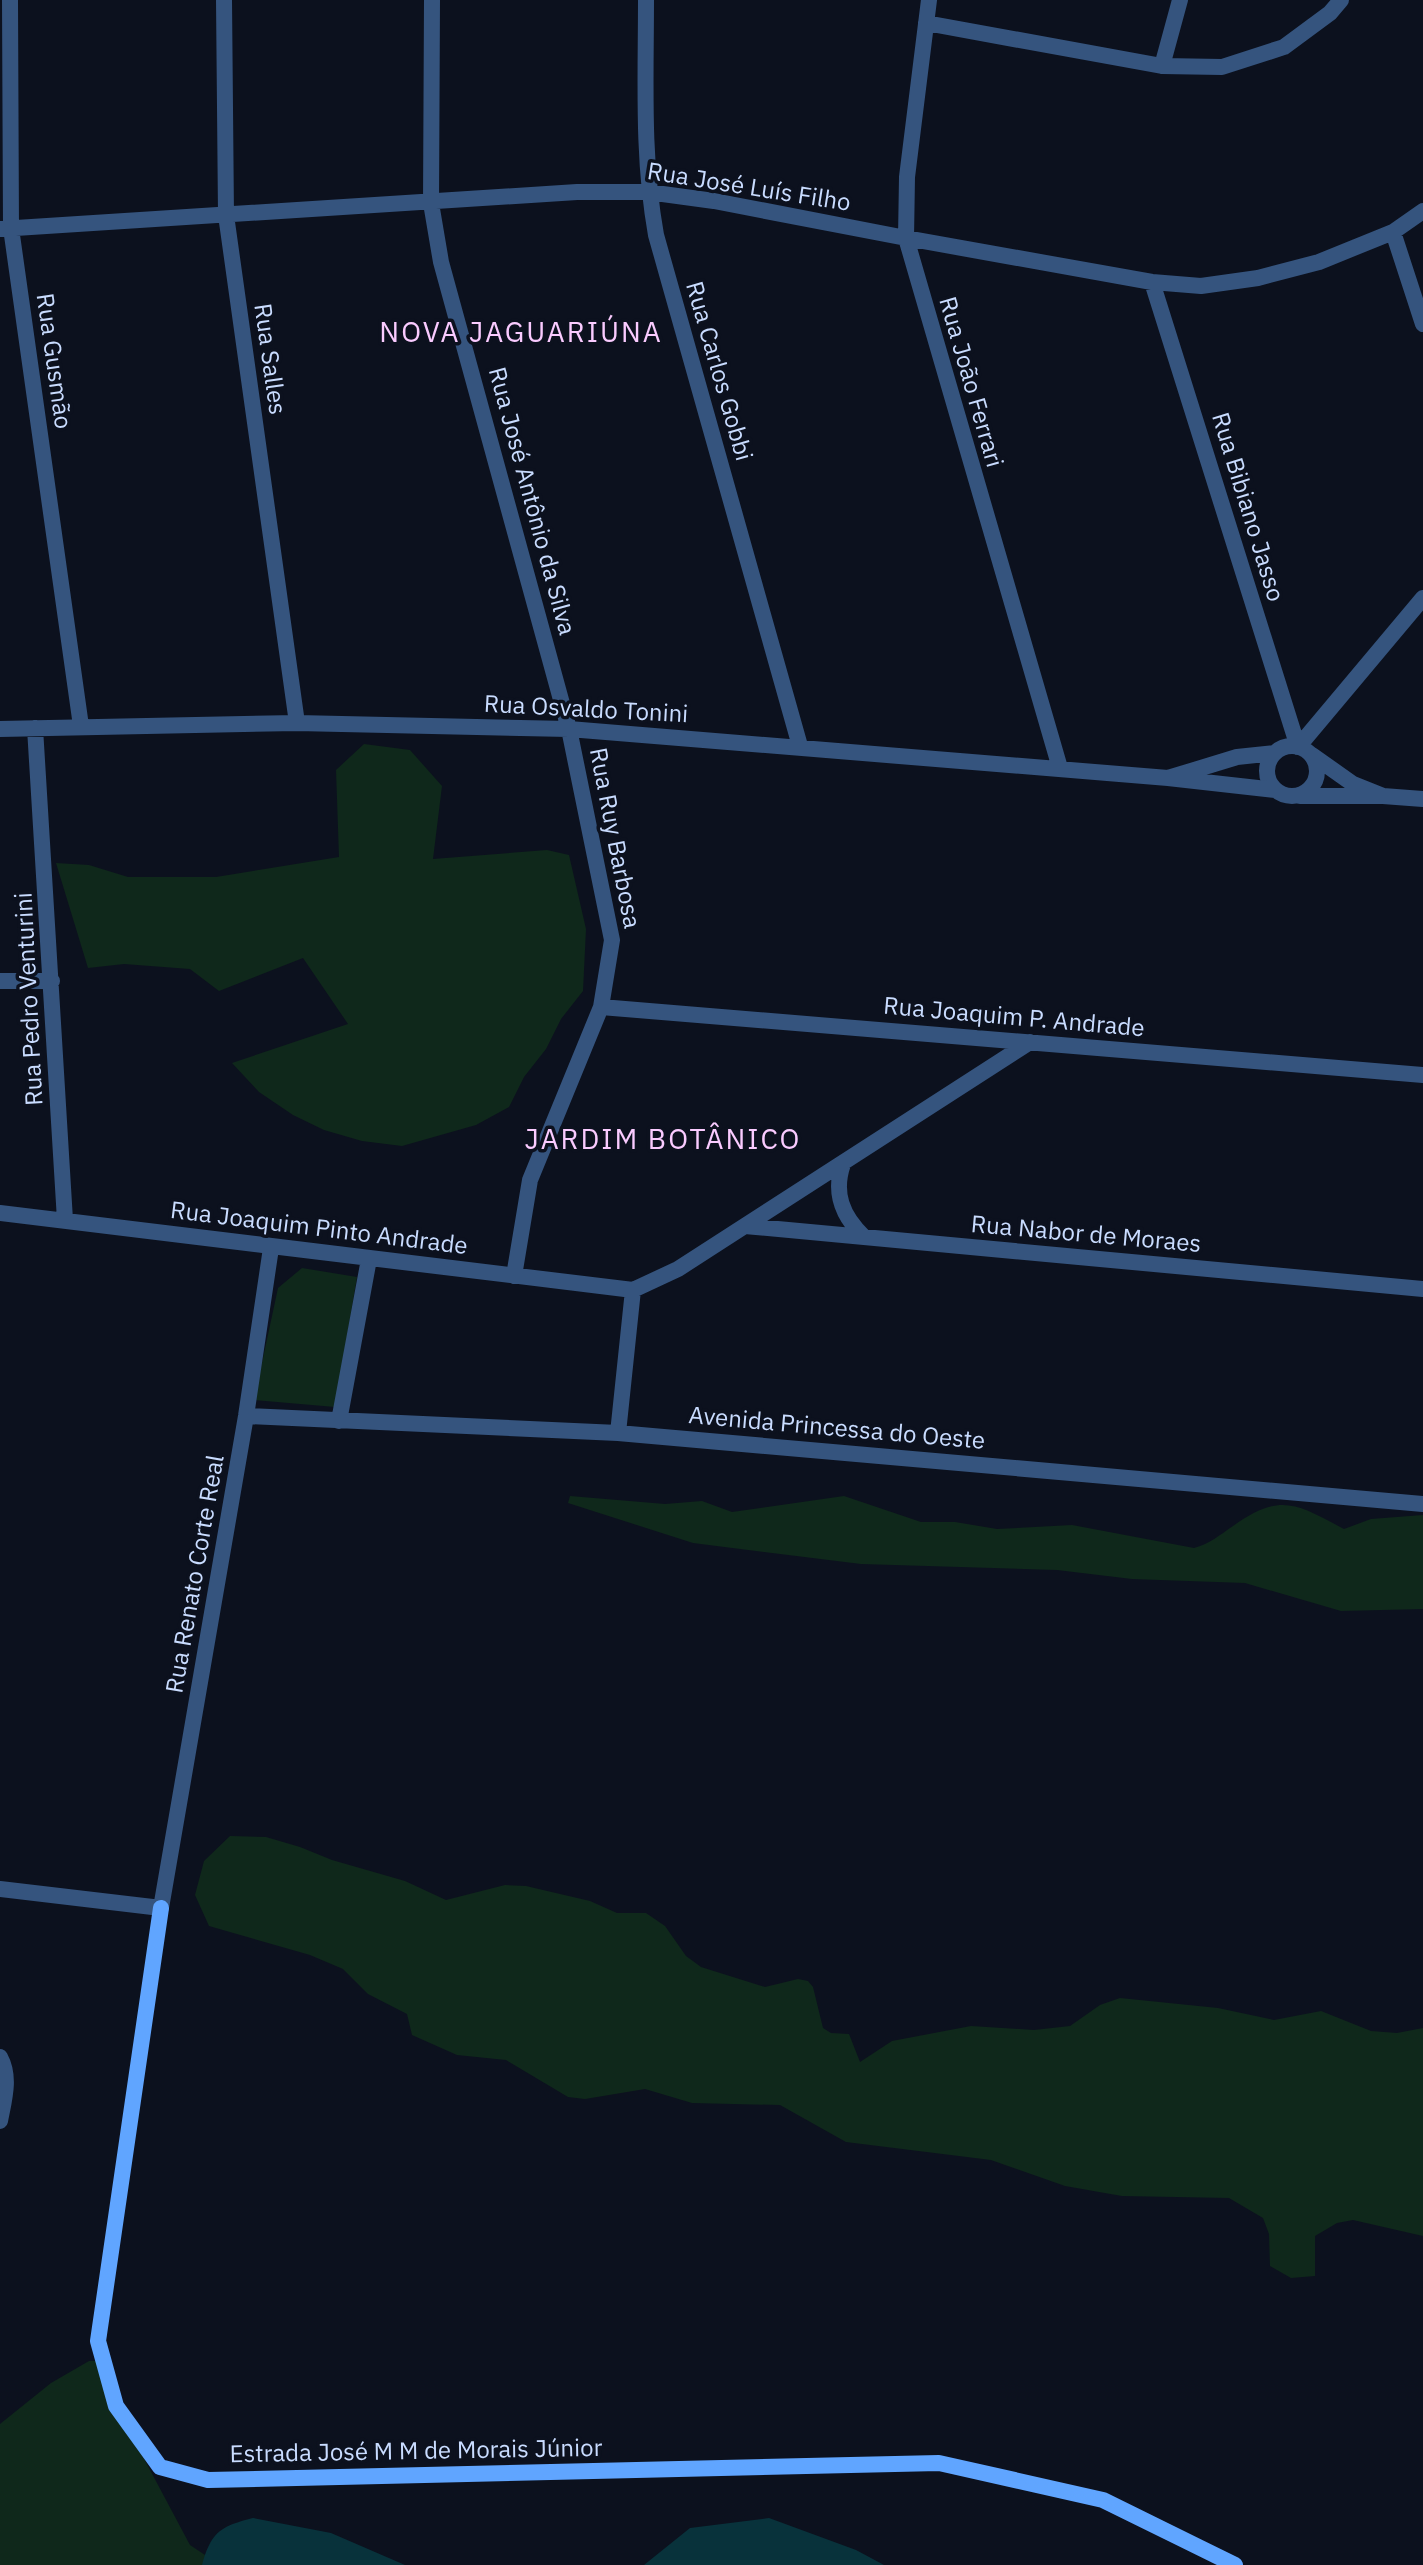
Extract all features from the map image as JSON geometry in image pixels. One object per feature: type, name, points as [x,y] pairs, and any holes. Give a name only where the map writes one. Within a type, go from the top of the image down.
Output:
[{"type":"street","name":"Rua Gusmão","points":[[10,0],[5,229],[81,726]]},
{"type":"street","name":"Rua Salles","points":[[224,0],[226,215],[297,723]]},
{"type":"street","name":"Rua José Antônio da Silva","points":[[432,0],[431,203],[441,262],[569,729]]},
{"type":"street","name":"Rua Carlos Gobbi","points":[[646,0],[645,128],[648,192],[656,235],[800,746]]},
{"type":"street","name":"Rua João Ferrari","points":[[929,0],[907,177],[906,238],[1060,768]]},
{"type":"street","points":[[1162,66],[1180,0]]},
{"type":"street","points":[[926,23],[1162,66],[1222,67],[1284,47],[1330,13],[1341,0]]},
{"type":"street","name":"Rua José Luís Filho","points":[[5,229],[577,192],[648,192],[714,201],[1152,282],[1201,286],[1258,278],[1319,262],[1393,232],[1423,211]]},
{"type":"street","points":[[1393,232],[1423,324]]},
{"type":"street","name":"Rua Bibiano Jasso","points":[[1152,282],[1305,751]]},
{"type":"street","points":[[1300,796],[1317,778],[1316,762],[1305,751],[1423,598]]},
{"type":"street","name":"Rua Osvaldo Tonini","points":[[0,729],[297,723],[569,729],[1060,768],[1275,790],[1283,795],[1423,799]]},
{"type":"street","name":"Rua Pedro Venturini","points":[[35,728],[65,1220]]},
{"type":"street","name":"Rua Ruy Barbosa","points":[[514,1276],[530,1180],[601,1007],[612,940],[569,729]]},
{"type":"street","name":"Rua Osvaldo Tonini","points":[[1168,778],[1237,757],[1275,753],[1290,746],[1305,751],[1353,784],[1383,796]]},
{"type":"street","points":[[1275,753],[1268,767],[1275,790]]},
{"type":"street","points":[[0,981],[52,981]]},
{"type":"street","name":"Rua Joaquim P. Andrade","points":[[601,1007],[1423,1075]]},
{"type":"street","points":[[618,1433],[633,1290],[678,1269],[1030,1042]]},
{"type":"street","points":[[843,1164],[838,1179],[840,1197],[849,1223],[864,1237]]},
{"type":"street","name":"Rua Joaquim Pinto Andrade","points":[[0,1213],[633,1290]]},
{"type":"street","name":"Rua Nabor de Moraes","points":[[745,1226],[1423,1289]]},
{"type":"street","name":"Rua Renato Corte Real","points":[[161,1908],[246,1416],[271,1248]]},
{"type":"street","points":[[339,1421],[369,1259]]},
{"type":"street","name":"Avenida Princessa do Oeste","points":[[246,1416],[618,1433],[1423,1504]]},
{"type":"street","points":[[0,1889],[161,1908]]},
{"type":"street","name":"Estrada José M M de Morais Júnior","points":[[161,1908],[98,2341],[116,2406],[160,2467],[208,2480],[939,2463],[1103,2500],[1235,2565]]},
{"type":"street","points":[[0,2057],[7,2083],[0,2121]]},
{"type":"shaded area","points":[[364,744],[410,750],[442,786],[433,859],[547,850],[569,855],[586,929],[583,991],[524,1077],[509,1107],[476,1125],[402,1146],[362,1141],[324,1130],[293,1115],[259,1092],[232,1063],[348,1024],[303,958],[219,991],[190,969],[124,964],[88,968],[56,863],[89,865],[128,877],[216,877],[339,857],[336,770]]},
{"type":"shaded area","points":[[302,1268],[357,1277],[335,1407],[254,1400],[278,1288]]},
{"type":"shaded area","points":[[570,1496],[665,1504],[702,1501],[732,1512],[844,1496],[921,1522],[955,1522],[997,1529],[1072,1525],[1194,1548],[1214,1539],[1249,1515],[1276,1505],[1301,1508],[1344,1529],[1371,1519],[1423,1515],[1423,1609],[1341,1611],[1245,1583],[1132,1579],[1057,1570],[861,1564],[693,1543],[568,1503]]},
{"type":"shaded area","points":[[230,1836],[266,1837],[300,1847],[332,1860],[405,1881],[446,1900],[505,1885],[526,1886],[590,1901],[617,1913],[646,1913],[665,1926],[686,1956],[701,1967],[765,1987],[798,1979],[808,1981],[813,1987],[823,2028],[831,2033],[849,2034],[860,2062],[892,2041],[971,2026],[1034,2030],[1070,2026],[1100,2005],[1120,1998],[1218,2008],[1274,2020],[1321,2011],[1371,2031],[1397,2033],[1423,2028],[1423,2236],[1353,2220],[1337,2223],[1315,2236],[1315,2276],[1291,2278],[1270,2266],[1269,2234],[1263,2218],[1229,2198],[1122,2196],[1065,2186],[991,2160],[846,2142],[780,2105],[692,2103],[645,2089],[585,2099],[568,2097],[506,2060],[457,2055],[412,2035],[407,2014],[368,1994],[343,1969],[310,1955],[209,1926],[195,1895],[204,1861]]},
{"type":"shaded area","points":[[89,2361],[105,2361],[125,2423],[190,2545],[220,2565],[0,2565],[0,2424],[51,2383]]},
{"type":"shaded area","points":[[253,2518],[331,2533],[405,2565],[202,2565],[209,2544],[219,2532]]},
{"type":"shaded area","points":[[769,2518],[856,2550],[884,2565],[644,2565],[690,2528]]},
{"type":"district","name":"NOVA JAGUARIÚNA","points":[[521,332]]},
{"type":"district","name":"JARDIM BOTÂNICO","points":[[663,1139]]}]
